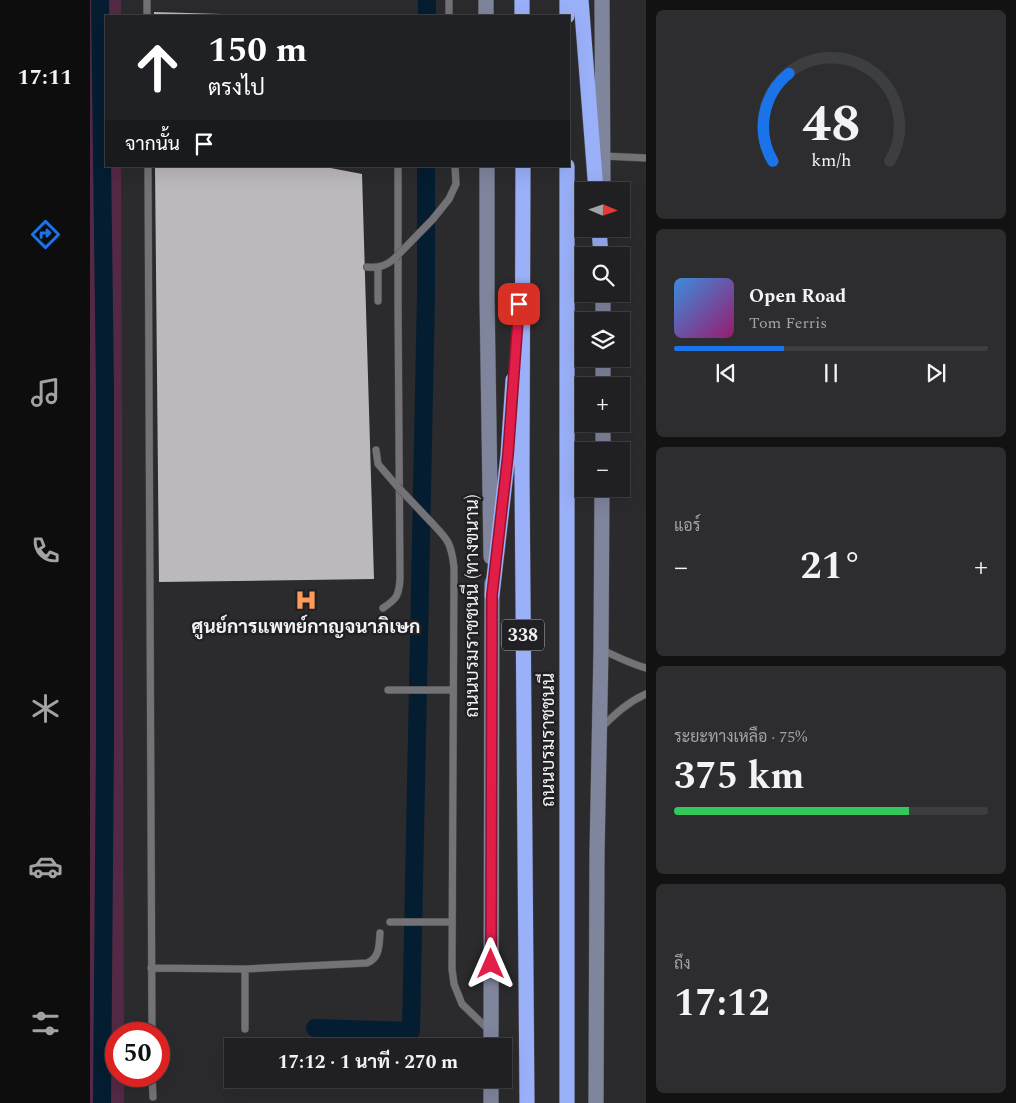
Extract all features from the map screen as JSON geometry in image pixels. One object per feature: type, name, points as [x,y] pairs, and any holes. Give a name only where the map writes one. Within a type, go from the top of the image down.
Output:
[{"type":"highway","points":[[522,0],[522,15]]},
{"type":"highway","points":[[567,0],[567,15]]},
{"type":"highway","points":[[581,0],[595,182]]},
{"type":"highway","name":"ถนนบรมราชชนนี","points":[[523,167],[522,482],[526,1103]]},
{"type":"highway","name":"ถนนบรมราชชนนี","points":[[567,167],[567,1103]]},
{"type":"highway","points":[[492,595],[508,455],[523,247]]},
{"type":"main road","points":[[486,0],[486,15]]},
{"type":"main road","points":[[602,0],[603,182]]},
{"type":"main road","name":"ถนนบรมราชชนนี (ทางขนาน)","points":[[487,167],[492,595],[491,1038]]},
{"type":"main road","points":[[596,1103],[602,497]]},
{"type":"main road","points":[[491,1088],[491,1103]]},
{"type":"lane","points":[[147,0],[147,15]]},
{"type":"lane","points":[[449,0],[449,15]]},
{"type":"lane","points":[[603,156],[646,158]]},
{"type":"lane","points":[[148,167],[152,1022]]},
{"type":"lane","points":[[383,608],[394,602],[399,591],[400,579],[398,167]]},
{"type":"lane","points":[[367,267],[378,268],[388,265],[433,219],[449,199],[456,184],[455,167]]},
{"type":"lane","points":[[378,268],[378,301]]},
{"type":"lane","points":[[376,450],[378,464],[447,538],[452,550],[454,567],[452,968],[454,984],[462,1004],[490,1038]]},
{"type":"lane","points":[[601,650],[646,668]]},
{"type":"lane","points":[[388,690],[453,690]]},
{"type":"lane","points":[[599,730],[616,713],[646,694]]},
{"type":"lane","points":[[390,922],[452,922]]},
{"type":"lane","points":[[151,968],[245,970],[367,963],[374,959],[378,952],[380,933]]},
{"type":"lane","points":[[244,1029],[245,970]]},
{"type":"lane","points":[[152,1087],[152,1097]]},
{"type":"shaded area","points":[[90,0],[121,0],[121,15],[105,15],[105,167],[121,167],[124,1022],[105,1022],[105,1087],[124,1087],[124,1103],[90,1103]]},
{"type":"building","points":[[154,12],[259,15],[154,15]]},
{"type":"building","points":[[155,167],[325,167],[362,174],[374,579],[159,582]]},
{"type":"waterway","points":[[100,0],[105,389],[102,1103]]},
{"type":"waterway","points":[[427,0],[427,15]]},
{"type":"waterway","points":[[315,1028],[411,1031],[426,295],[426,167]]},
{"type":"place","name":"ศูนย์การแพทย์กาญจนาภิเษก","points":[[306,600]]},
{"type":"route","points":[[491,964],[492,595],[508,455],[519,304]]}]
